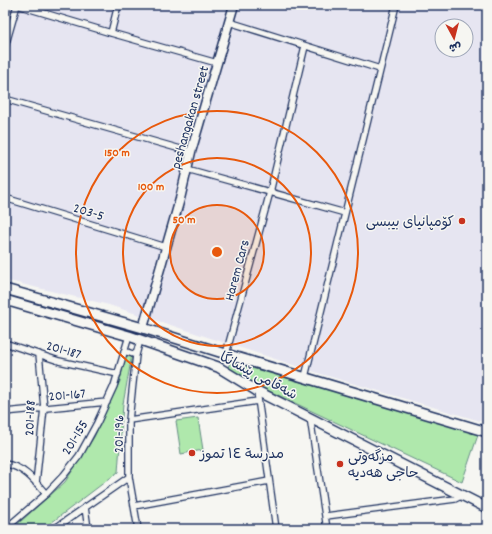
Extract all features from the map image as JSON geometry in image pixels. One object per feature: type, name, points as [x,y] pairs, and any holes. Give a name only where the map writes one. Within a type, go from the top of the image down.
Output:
[{"type":"main road","name":"شەقامی پێشانگا","points":[[5,289],[143,328],[487,432]]},
{"type":"main road","name":"شەقامی پێشانگا","points":[[5,300],[128,336],[218,368],[257,391],[487,508]]},
{"type":"main road","points":[[218,368],[226,354]]},
{"type":"street","points":[[5,47],[17,5],[217,63]]},
{"type":"street","points":[[111,33],[118,5]]},
{"type":"street","name":"peshangakan street","points":[[143,328],[191,152],[234,5]]},
{"type":"street","points":[[304,377],[396,5]]},
{"type":"street","points":[[229,22],[380,69]]},
{"type":"street","name":"Harem Cars","points":[[226,354],[270,192],[305,46]]},
{"type":"street","points":[[5,99],[191,152]]},
{"type":"street","points":[[187,169],[345,213]]},
{"type":"street","name":"203-5","points":[[5,198],[166,247]]},
{"type":"street","name":"201-155","points":[[5,529],[46,494],[64,475],[78,456],[97,423],[114,386],[128,336]]},
{"type":"street","name":"201-196","points":[[138,529],[129,477],[129,420],[136,355],[140,340]]},
{"type":"street","name":"201-187","points":[[5,343],[70,364],[118,374]]},
{"type":"street","points":[[124,351],[136,355]]},
{"type":"street","name":"201-188","points":[[36,483],[44,408],[39,354]]},
{"type":"street","points":[[257,391],[276,529]]},
{"type":"street","points":[[129,420],[258,401]]},
{"type":"street","name":"201-167","points":[[5,412],[107,402]]},
{"type":"street","points":[[310,417],[327,529]]},
{"type":"street","points":[[5,464],[22,469],[46,494]]},
{"type":"street","points":[[54,529],[129,477]]},
{"type":"street","points":[[134,506],[269,481]]},
{"type":"street","points":[[326,516],[462,496]]},
{"type":"street","points":[[85,507],[88,529]]},
{"type":"shaded area","points":[[5,5],[487,5],[487,423],[321,374],[109,305],[5,280]]},
{"type":"green space","points":[[125,355],[132,355],[123,404],[118,472],[43,529],[12,529],[65,482],[94,437],[120,381]]},
{"type":"green space","points":[[230,362],[479,432],[462,482],[227,371]]},
{"type":"green space","points":[[198,418],[203,450],[181,454],[176,421]]},
{"type":"place","name":"كۆمپانیای بیبسی","points":[[462,221]]},
{"type":"place","name":"مدرسة ١٤ تموز","points":[[192,453]]},
{"type":"place","name":"مزگەوتی حاجی هەدیە","points":[[340,464]]}]
